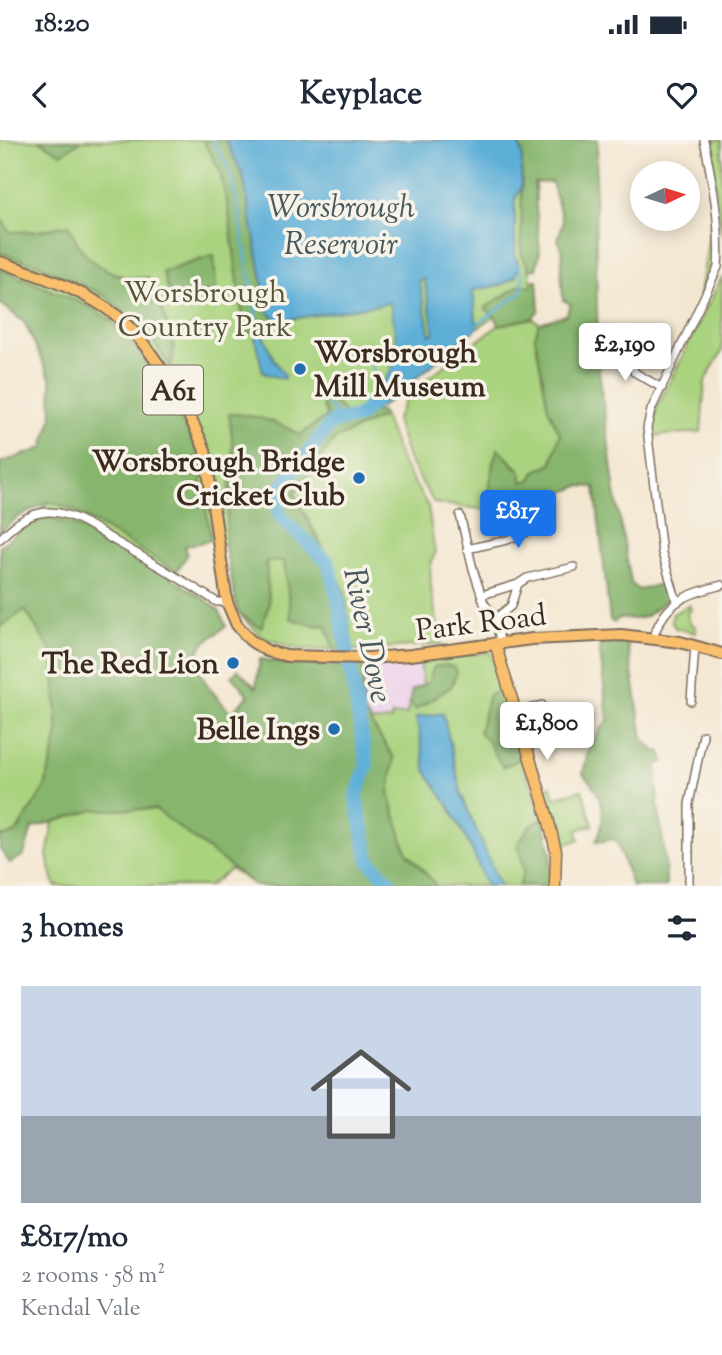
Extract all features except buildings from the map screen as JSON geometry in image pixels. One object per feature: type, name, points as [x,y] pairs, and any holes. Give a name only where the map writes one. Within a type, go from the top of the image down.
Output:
[{"type":"highway","name":"A61","points":[[0,262],[66,286],[116,315],[136,334],[162,372],[205,450],[227,602]]},
{"type":"highway","name":"Park Road","points":[[227,602],[237,625],[250,640],[267,651],[287,656],[369,658],[498,643],[621,635],[653,638],[722,654]]},
{"type":"main road","points":[[498,643],[556,851],[555,886]]},
{"type":"street","points":[[677,602],[662,553],[647,428],[652,410],[713,281],[720,254],[704,140]]},
{"type":"street","points":[[633,349],[634,372],[662,388]]},
{"type":"street","points":[[0,539],[14,526],[33,516],[58,513],[103,533],[218,602],[227,602]]},
{"type":"street","points":[[460,516],[467,549],[482,595],[488,611],[496,618],[498,643]]},
{"type":"street","points":[[467,549],[507,540],[527,532],[525,518]]},
{"type":"street","points":[[482,595],[518,584],[527,578],[575,567]]},
{"type":"street","points":[[496,618],[511,606],[518,584]]},
{"type":"street","points":[[653,638],[660,618],[677,602],[703,590],[722,586]]},
{"type":"street","points":[[691,701],[695,646]]},
{"type":"street","points":[[516,713],[542,705]]},
{"type":"street","points":[[689,886],[689,804],[703,735]]},
{"type":"shaded area","points":[[420,660],[423,686],[412,690],[407,715],[370,722],[364,712],[363,666]]},
{"type":"green space","name":"Worsbrough Country Park","points":[[0,140],[536,140],[536,269],[529,270],[531,280],[537,280],[537,289],[477,328],[381,407],[358,417],[276,494],[338,598],[347,650],[298,649],[264,638],[238,613],[225,546],[211,540],[185,546],[187,555],[172,579],[210,604],[226,626],[203,644],[198,653],[198,662],[205,681],[231,713],[256,688],[260,659],[294,665],[363,666],[364,712],[371,722],[391,720],[391,716],[407,714],[412,690],[423,685],[420,660],[491,652],[505,694],[521,759],[543,818],[551,853],[549,886],[256,886],[231,869],[209,886],[55,886],[47,856],[53,822],[93,810],[45,787],[16,833],[0,838],[0,546],[27,526],[49,501],[53,482],[43,448],[52,419],[51,380],[25,323],[0,303]]},
{"type":"green space","points":[[39,140],[82,140],[61,154]]},
{"type":"green space","points":[[203,140],[226,140],[243,175],[268,312],[279,321],[264,333],[261,330],[245,334],[228,208],[220,171]]},
{"type":"green space","points":[[518,140],[598,140],[595,192],[598,363],[614,486],[631,583],[638,590],[665,583],[668,593],[666,601],[645,617],[619,618],[614,623],[610,620],[595,487],[579,486],[520,511],[487,510],[493,462],[498,449],[521,472],[522,482],[531,480],[535,471],[551,465],[560,434],[548,408],[535,337],[539,323],[566,315],[571,304],[563,300],[563,253],[558,239],[563,223],[552,182],[534,183],[540,252],[536,269],[529,269],[521,253],[522,154]]},
{"type":"green space","points":[[722,140],[722,237],[710,141]]},
{"type":"green space","points":[[0,218],[10,232],[37,231],[68,225],[82,250],[95,263],[122,276],[148,277],[159,299],[174,347],[171,368],[148,334],[106,296],[36,264],[0,253]]},
{"type":"green space","points":[[711,219],[715,265],[700,296]]},
{"type":"green space","points":[[214,255],[216,291],[175,297],[167,287],[163,272]]},
{"type":"green space","points":[[0,269],[84,304],[107,318],[125,334],[151,367],[197,449],[211,540],[185,546],[187,555],[176,571],[73,510],[49,501],[18,517],[0,532],[0,463],[43,448],[52,419],[51,380],[25,323],[0,303]]},
{"type":"green space","points":[[722,277],[722,351],[705,381],[701,432],[652,436],[657,407]]},
{"type":"green space","points":[[537,280],[539,310],[532,318],[499,325],[496,318],[485,308],[520,285],[530,286]]},
{"type":"green space","points":[[532,318],[539,323],[535,337],[548,408],[560,434],[551,465],[535,471],[531,480],[522,482],[521,471],[498,449],[493,462],[487,510],[434,503],[408,459],[396,420],[409,392],[499,325]]},
{"type":"green space","points":[[331,399],[345,413],[381,411],[384,416],[335,439],[294,493],[344,589],[353,650],[334,650],[326,625],[317,626],[291,619],[284,561],[266,562],[269,605],[261,628],[238,613],[225,546],[233,446],[229,414],[266,420],[300,435],[327,416],[322,405]]},
{"type":"green space","points":[[384,416],[402,463],[428,506],[435,554],[430,573],[431,585],[442,644],[353,650],[344,589],[294,493],[335,439]]},
{"type":"green space","points":[[47,518],[69,524],[111,542],[209,602],[220,612],[226,626],[203,644],[198,653],[198,662],[205,681],[231,713],[249,696],[232,676],[238,670],[256,688],[260,659],[294,665],[363,666],[364,712],[394,758],[389,794],[406,851],[437,886],[256,886],[155,809],[94,810],[32,828],[24,855],[10,863],[0,849],[0,837],[16,833],[45,787],[58,734],[53,654],[25,610],[0,627],[0,546],[27,526]]},
{"type":"green space","points":[[689,605],[691,610],[687,613],[690,623],[696,627],[696,633],[675,628],[671,621],[673,614]]},
{"type":"green space","points":[[627,642],[643,739],[653,750],[661,752],[664,762],[657,765],[657,780],[666,886],[632,886],[616,839],[596,842],[602,823],[602,806],[596,790],[583,774],[589,746],[608,720],[599,644]]},
{"type":"green space","points":[[446,665],[457,672],[451,687],[415,710],[410,702],[412,690],[428,683],[434,667]]},
{"type":"green space","points":[[499,691],[505,694],[521,759],[503,767],[479,732],[489,695]]},
{"type":"green space","points":[[551,786],[554,798],[582,790],[593,825],[577,830],[579,840],[562,845],[545,788]]},
{"type":"green space","points":[[543,818],[551,853],[549,886],[519,886],[524,871],[518,844],[529,827]]},
{"type":"water","name":"Worsbrough Reservoir","points":[[226,140],[518,140],[522,154],[521,188],[515,199],[515,256],[519,265],[516,277],[501,285],[473,290],[477,328],[381,407],[373,391],[390,373],[396,354],[390,303],[279,321],[268,312],[243,175]],"holes":[[[424,279],[434,332],[430,335],[419,280]]]},
{"type":"water","points":[[261,330],[274,360],[285,376],[284,379],[263,373],[255,338],[257,331]]},
{"type":"water","points":[[443,713],[462,796],[500,886],[486,886],[473,852],[450,808],[426,771],[416,717]]},
{"type":"waterway","points":[[212,140],[228,167],[236,198],[259,332]]},
{"type":"waterway","points":[[476,325],[522,292],[523,276],[520,266],[516,265]]},
{"type":"waterway","points":[[367,359],[371,345]]},
{"type":"waterway","points":[[319,357],[367,359],[381,384]]},
{"type":"waterway","name":"River Dove","points":[[390,388],[358,417],[332,422],[276,494],[280,517],[328,562],[338,598],[367,765],[356,797],[369,861],[393,886]]},
{"type":"waterway","points":[[327,404],[336,414],[332,422]]},
{"type":"place","name":"Worsbrough Mill Museum","points":[[300,369]]},
{"type":"place","name":"Worsbrough Bridge Cricket Club","points":[[359,478]]},
{"type":"place","name":"The Red Lion","points":[[233,663]]},
{"type":"place","name":"Belle Ings","points":[[334,729]]}]
